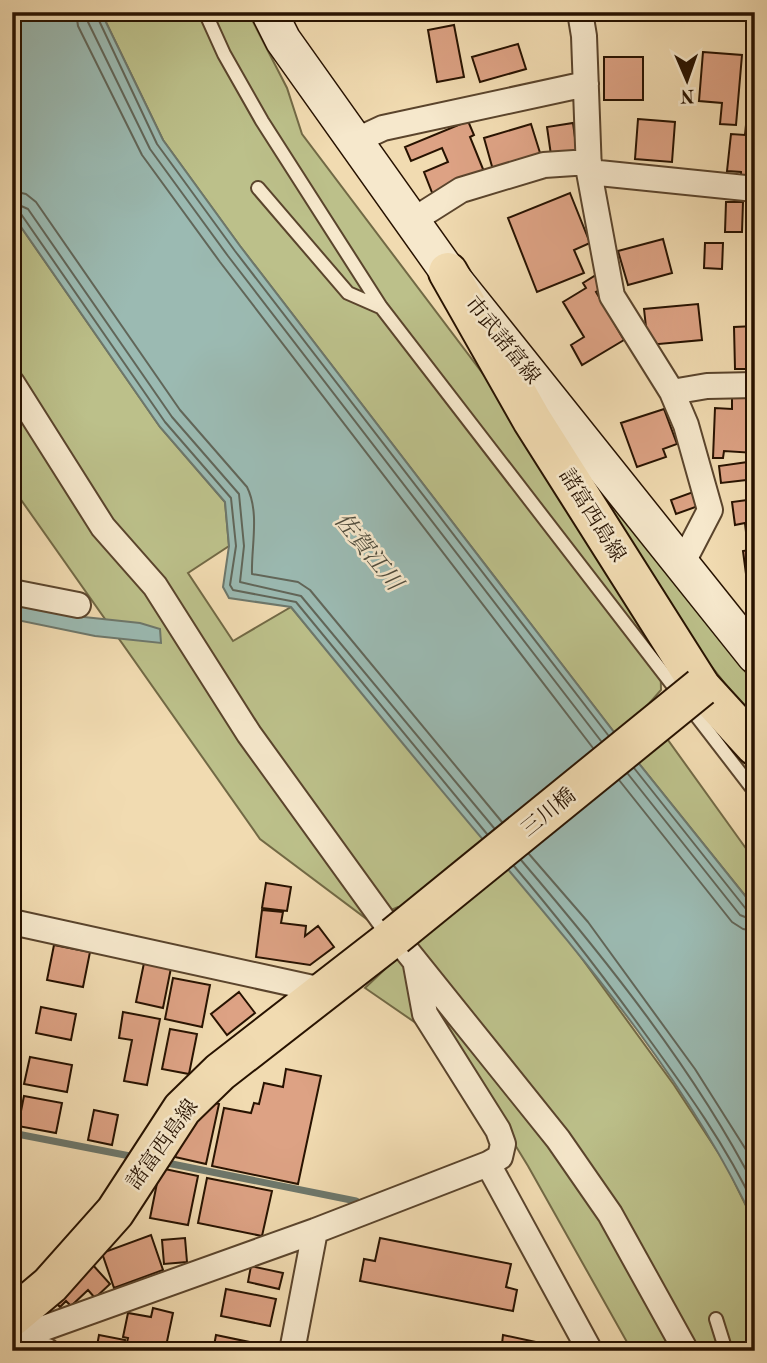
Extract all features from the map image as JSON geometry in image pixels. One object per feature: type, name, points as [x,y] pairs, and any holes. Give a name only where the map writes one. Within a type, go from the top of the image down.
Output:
[{"type":"main road","name":"市武諸富線","points":[[269,12],[283,40],[448,272],[755,656]]},
{"type":"main road","name":"諸富西島線","points":[[448,272],[532,421],[694,693],[755,746]]},
{"type":"main road","name":"三川橋","points":[[406,950],[694,693]]},
{"type":"main road","name":"諸富西島線","points":[[12,1317],[50,1285],[115,1212],[182,1110],[220,1072],[322,990],[406,950]]},
{"type":"street","points":[[580,12],[589,167],[612,296],[671,392],[686,425],[710,510],[682,564]]},
{"type":"street","points":[[355,141],[383,128],[586,84]]},
{"type":"street","points":[[412,221],[461,190],[544,165],[589,167],[755,189]]},
{"type":"street","points":[[12,383],[103,527],[155,586],[249,734],[406,950],[565,1150],[610,1214],[686,1351]]},
{"type":"street","points":[[671,392],[707,386],[755,385]]},
{"type":"street","points":[[12,592],[78,605]]},
{"type":"street","points":[[12,922],[322,990]]},
{"type":"street","points":[[12,1334],[36,1331],[315,1231],[500,1157],[503,1144],[498,1130],[425,1014],[406,950]]},
{"type":"street","points":[[488,1164],[590,1351]]},
{"type":"street","points":[[292,1351],[315,1231]]},
{"type":"street","points":[[12,1343],[47,1351]]},
{"type":"lane","points":[[205,12],[224,54],[262,121],[381,307],[694,693],[755,792]]},
{"type":"lane","points":[[258,188],[348,293],[381,307]]},
{"type":"lane","points":[[716,1319],[726,1351]]},
{"type":"green space","points":[[101,12],[248,12],[287,88],[302,134],[514,415],[660,646],[661,690],[645,708],[755,861],[755,908],[620,740],[240,246],[163,140]]},
{"type":"green space","points":[[12,214],[160,427],[225,502],[229,546],[188,573],[233,641],[291,607],[567,938],[674,1085],[725,1163],[755,1224],[755,1351],[632,1351],[528,1166],[458,1052],[365,988],[419,937],[398,907],[368,920],[260,839],[12,487]]},
{"type":"green space","points":[[561,440],[755,684],[755,722],[655,594]]},
{"type":"water","name":"佐賀江川","points":[[12,12],[101,12],[163,140],[240,246],[620,740],[755,908],[755,1224],[700,1123],[635,1027],[564,936],[291,607],[229,598],[223,587],[229,546],[225,502],[160,427],[12,214]]},
{"type":"water","points":[[12,603],[84,617],[140,623],[160,629],[161,643],[95,636],[12,619]]},
{"type":"building","points":[[454,25],[464,77],[437,82],[428,30]]},
{"type":"building","points":[[518,44],[526,69],[480,82],[472,57]]},
{"type":"building","points":[[703,52],[742,55],[736,125],[720,124],[722,103],[699,101]]},
{"type":"building","points":[[604,57],[643,57],[643,100],[604,100]]},
{"type":"building","points":[[638,119],[675,122],[672,162],[635,159]]},
{"type":"building","points":[[468,121],[474,135],[470,137],[485,174],[433,195],[424,172],[448,162],[442,148],[411,161],[405,147]]},
{"type":"building","points":[[573,123],[577,152],[551,155],[547,127]]},
{"type":"building","points":[[531,124],[541,156],[493,170],[484,138]]},
{"type":"building","points":[[746,125],[755,125],[755,179],[741,178],[741,172],[727,171],[731,134],[745,135]]},
{"type":"building","points":[[570,193],[590,243],[574,250],[584,273],[537,292],[508,218]]},
{"type":"building","points":[[726,202],[743,202],[742,232],[725,232]]},
{"type":"building","points":[[663,239],[672,273],[628,285],[618,251]]},
{"type":"building","points":[[705,243],[723,243],[722,269],[704,268]]},
{"type":"building","points":[[596,275],[604,288],[596,292],[624,340],[582,365],[571,345],[584,337],[563,302],[586,288],[583,283]]},
{"type":"building","points":[[698,304],[702,340],[648,345],[644,309]]},
{"type":"building","points":[[755,326],[755,369],[735,369],[734,327]]},
{"type":"building","points":[[732,397],[747,397],[747,409],[755,409],[755,453],[724,451],[723,458],[713,458],[715,408],[732,409]]},
{"type":"building","points":[[664,409],[677,444],[663,449],[666,457],[637,467],[621,423]]},
{"type":"building","points":[[755,461],[755,479],[721,483],[719,466]]},
{"type":"building","points":[[696,491],[701,505],[676,514],[671,500]]},
{"type":"building","points":[[755,499],[755,530],[746,532],[745,523],[735,525],[732,502]]},
{"type":"building","points":[[755,549],[755,588],[748,589],[743,551]]},
{"type":"building","points":[[266,883],[291,887],[287,911],[262,908]]},
{"type":"building","points":[[262,910],[283,912],[281,923],[306,926],[305,936],[318,926],[334,947],[310,965],[256,957]]},
{"type":"building","points":[[54,945],[90,952],[83,987],[47,980]]},
{"type":"building","points":[[144,963],[171,968],[163,1008],[136,1002]]},
{"type":"building","points":[[173,978],[210,985],[202,1027],[165,1019]]},
{"type":"building","points":[[239,992],[255,1013],[227,1035],[211,1014]]},
{"type":"building","points":[[41,1007],[76,1014],[71,1040],[36,1033]]},
{"type":"building","points":[[123,1012],[160,1019],[147,1085],[124,1081],[132,1040],[119,1038]]},
{"type":"building","points":[[170,1029],[197,1034],[189,1074],[162,1069]]},
{"type":"building","points":[[30,1057],[72,1065],[67,1092],[24,1084]]},
{"type":"building","points":[[286,1069],[321,1076],[298,1184],[212,1166],[224,1108],[251,1113],[254,1103],[259,1104],[264,1083],[283,1087]]},
{"type":"building","points":[[24,1096],[62,1103],[56,1133],[18,1126]]},
{"type":"building","points":[[210,1102],[219,1104],[206,1164],[175,1157],[179,1142]]},
{"type":"building","points":[[94,1110],[118,1115],[112,1145],[88,1140]]},
{"type":"building","points":[[160,1168],[198,1176],[188,1225],[150,1218]]},
{"type":"building","points":[[207,1178],[272,1191],[262,1236],[198,1223]]},
{"type":"building","points":[[151,1235],[163,1270],[114,1288],[102,1253]]},
{"type":"building","points":[[185,1238],[187,1262],[164,1264],[162,1240]]},
{"type":"building","points":[[380,1238],[511,1264],[506,1287],[517,1290],[513,1311],[360,1281],[364,1259],[375,1261]]},
{"type":"building","points":[[92,1264],[110,1284],[95,1298],[88,1290],[71,1306],[66,1301],[60,1307],[53,1300]]},
{"type":"building","points":[[251,1266],[283,1273],[279,1289],[248,1282]]},
{"type":"building","points":[[226,1289],[276,1299],[270,1326],[221,1316]]},
{"type":"building","points":[[153,1308],[173,1313],[165,1351],[125,1351],[128,1338],[123,1337],[128,1313],[151,1317]]},
{"type":"building","points":[[99,1335],[125,1340],[123,1351],[96,1351]]},
{"type":"building","points":[[216,1335],[259,1344],[258,1351],[213,1351]]},
{"type":"building","points":[[503,1335],[536,1342],[534,1351],[502,1344]]},
{"type":"waterway","points":[[12,1133],[130,1156]]},
{"type":"waterway","points":[[167,1163],[356,1201]]}]
